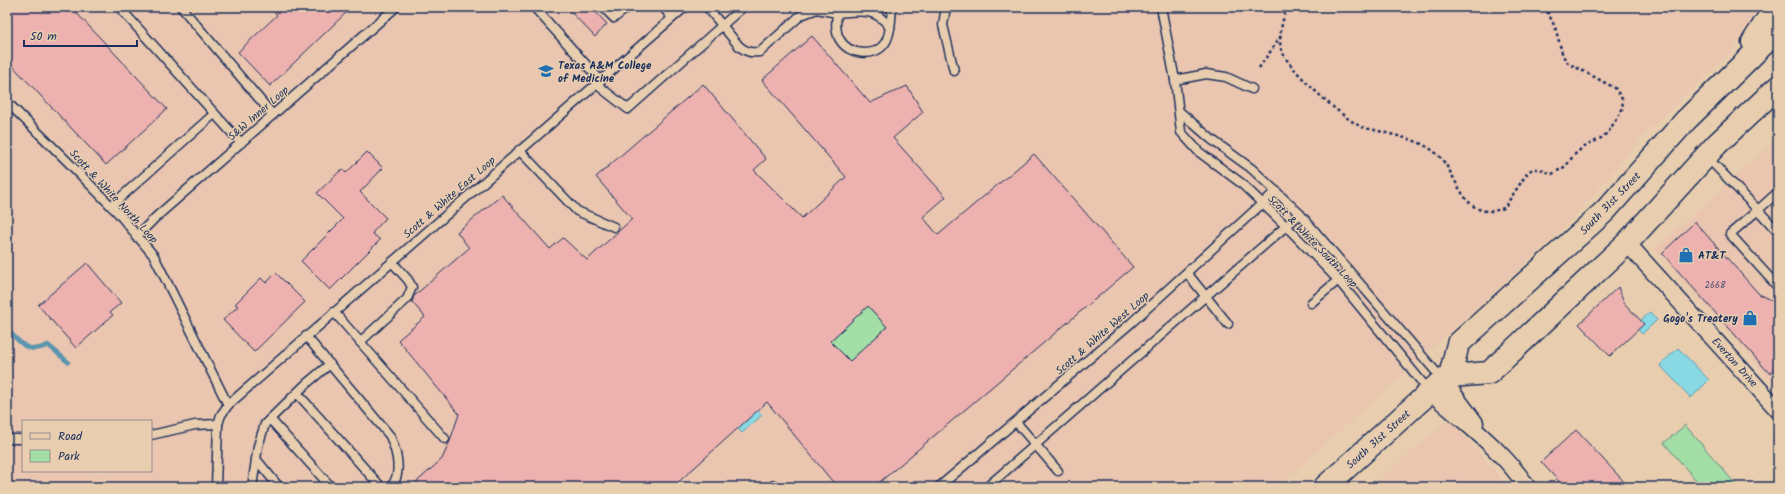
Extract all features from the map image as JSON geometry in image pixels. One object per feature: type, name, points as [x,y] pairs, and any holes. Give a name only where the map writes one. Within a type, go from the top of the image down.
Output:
[{"type":"main road","points":[[1686,120],[1752,44],[1771,14],[1773,7]]},
{"type":"main road","name":"South 31st Street","points":[[1325,487],[1441,383],[1458,344],[1605,211],[1686,120],[1778,30]]},
{"type":"main road","points":[[1441,383],[1489,373],[1627,243],[1706,156],[1778,87]]},
{"type":"main road","points":[[1736,126],[1778,106]]},
{"type":"street","name":"Everton Drive","points":[[1627,243],[1778,410]]},
{"type":"street","points":[[1441,383],[1494,449],[1520,476],[1527,487]]},
{"type":"lane","points":[[119,7],[241,143]]},
{"type":"lane","points":[[181,7],[273,115]]},
{"type":"lane","name":"S&W Inner Loop","points":[[136,237],[156,217],[396,7]]},
{"type":"lane","points":[[534,7],[598,82],[628,109],[743,7]]},
{"type":"lane","points":[[603,7],[614,18],[628,7]]},
{"type":"lane","points":[[663,7],[672,18]]},
{"type":"lane","name":"Scott & White East Loop","points":[[218,424],[221,415],[228,405],[685,7]]},
{"type":"lane","points":[[707,7],[739,46],[745,51],[753,53],[760,52],[802,11],[817,9],[870,12],[880,16],[890,28]]},
{"type":"lane","points":[[837,10],[836,25],[839,39],[844,46],[859,53],[872,53],[881,49],[886,42],[890,28],[892,7]]},
{"type":"lane","points":[[946,7],[943,25],[954,71]]},
{"type":"lane","name":"Scott & White South Loop","points":[[1161,7],[1175,80],[1180,112],[1181,132],[1199,152],[1241,183],[1287,226],[1338,280],[1441,383]]},
{"type":"lane","points":[[1175,80],[1206,74],[1226,78],[1252,89]]},
{"type":"lane","name":"Scott & White North Loop","points":[[7,102],[111,206],[136,237],[154,256],[228,405]]},
{"type":"lane","name":"Scott & White South Loop","points":[[1180,112],[1211,139],[1252,169],[1300,214],[1441,383]]},
{"type":"lane","points":[[111,206],[214,114]]},
{"type":"lane","points":[[519,150],[578,211],[614,227]]},
{"type":"lane","points":[[1706,156],[1778,232]]},
{"type":"lane","name":"Scott & White West Loop","points":[[939,487],[1187,273],[1276,191]]},
{"type":"lane","points":[[1778,192],[1730,234],[1778,287]]},
{"type":"lane","points":[[987,487],[1207,297],[1300,214]]},
{"type":"lane","points":[[360,342],[407,299],[412,287],[408,280],[392,262]]},
{"type":"lane","points":[[1311,303],[1349,271]]},
{"type":"lane","points":[[1187,273],[1228,324]]},
{"type":"lane","points":[[334,312],[445,439]]},
{"type":"lane","points":[[306,336],[390,436],[397,454],[397,470],[394,484],[391,487]]},
{"type":"lane","points":[[252,487],[258,446],[265,424],[330,364]]},
{"type":"lane","points":[[297,393],[381,487]]},
{"type":"lane","points":[[270,419],[331,487]]},
{"type":"lane","points":[[1016,422],[1058,471]]},
{"type":"lane","points":[[152,435],[195,425],[218,424],[216,487]]},
{"type":"lane","points":[[7,439],[22,439]]},
{"type":"lane","points":[[256,459],[279,487]]},
{"type":"path","points":[[1287,7],[1281,36],[1281,48],[1288,63],[1333,106],[1358,126],[1413,141],[1429,148],[1445,162],[1466,201],[1473,207],[1486,210],[1498,210],[1504,208],[1526,175],[1532,170],[1540,169],[1552,174],[1566,166],[1573,156],[1581,149],[1603,137],[1609,131],[1622,108],[1622,99],[1615,88],[1568,62],[1563,56],[1555,27],[1545,7]]},
{"type":"path","points":[[1259,68],[1281,36]]},
{"type":"shaded area","points":[[7,7],[1759,7],[1759,12],[1729,54],[1651,127],[1568,224],[1445,337],[1276,487],[7,487]]},
{"type":"shaded area","points":[[1778,139],[1778,388],[1654,249]]},
{"type":"shaded area","points":[[1450,419],[1508,487],[1371,487]]},
{"type":"green space","points":[[868,306],[887,327],[850,361],[793,375]]},
{"type":"green space","points":[[1685,425],[1738,487],[1702,487],[1664,443]]},
{"type":"water","points":[[1650,312],[1657,320],[1642,334],[1635,326]]},
{"type":"water","points":[[1678,348],[1709,380],[1691,398],[1660,365]]},
{"type":"water","points":[[755,407],[762,415],[742,433],[734,425]]},
{"type":"building","points":[[7,7],[71,7],[167,109],[106,165],[7,60]]},
{"type":"building","points":[[270,7],[352,7],[270,86],[238,52],[277,15]]},
{"type":"building","points":[[566,7],[591,7],[607,24],[595,37]]},
{"type":"building","points":[[812,36],[870,103],[907,86],[923,112],[893,138],[946,197],[923,217],[938,235],[1034,154],[1133,267],[874,487],[837,487],[767,402],[673,487],[411,487],[442,459],[459,414],[398,340],[425,317],[412,302],[414,296],[469,248],[457,232],[502,195],[550,249],[563,238],[587,260],[632,219],[596,177],[703,84],[766,159],[754,170],[802,218],[846,177],[762,80]],"holes":[[[868,306],[887,327],[850,361],[830,341]]]},
{"type":"building","points":[[367,152],[383,168],[360,192],[386,218],[372,233],[380,240],[330,290],[301,261],[343,219],[317,193],[342,169],[346,173]]},
{"type":"building","points":[[1695,222],[1759,294],[1778,303],[1778,359],[1770,374],[1662,253]]},
{"type":"building","points":[[87,263],[121,303],[110,312],[113,315],[76,348],[38,305]]},
{"type":"building","points":[[276,273],[305,302],[254,352],[223,320],[238,306],[235,304],[261,278],[266,283]]},
{"type":"building","points":[[1618,287],[1625,304],[1644,324],[1610,356],[1579,324]]},
{"type":"building","points":[[1576,430],[1629,487],[1564,487],[1541,462]]},
{"type":"waterway","points":[[7,329],[25,346],[35,349],[48,345],[68,362]]},
{"type":"place","name":"Texas A&M College of Medicine","points":[[546,71]]},
{"type":"place","name":"AT&T","points":[[1686,255]]},
{"type":"place","name":"Gogo's Treatery","points":[[1750,318]]}]
